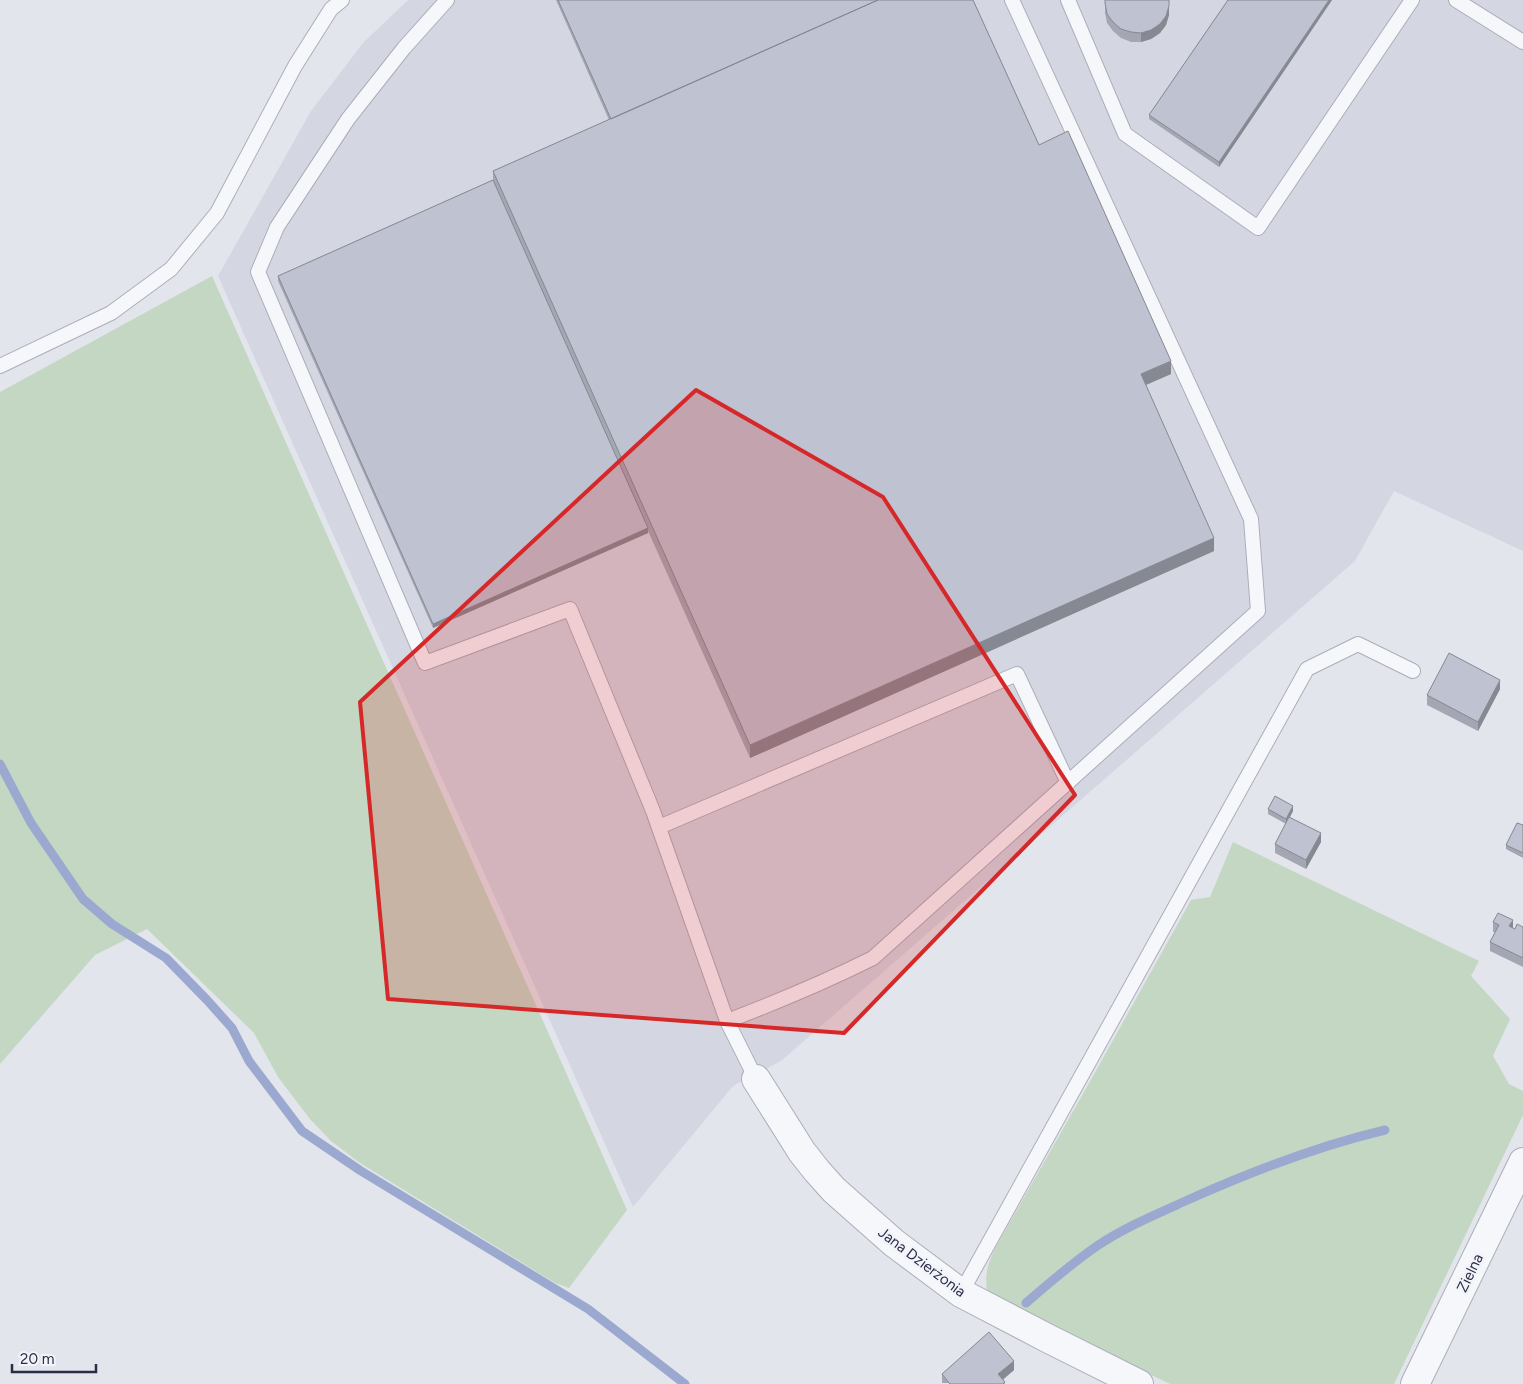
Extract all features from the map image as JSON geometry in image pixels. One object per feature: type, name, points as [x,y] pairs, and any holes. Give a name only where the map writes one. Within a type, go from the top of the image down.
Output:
[{"type":"street","name":"Jana Dzierżonia","points":[[756,1079],[802,1152],[834,1190],[894,1243],[961,1293],[1049,1340],[1139,1384]]},
{"type":"street","name":"Zielna","points":[[1416,1384],[1523,1162]]},
{"type":"lane","points":[[0,366],[110,313],[171,268],[217,213],[295,66],[331,9],[342,0]]},
{"type":"lane","points":[[447,0],[404,48],[348,119],[277,227],[258,272],[425,663],[570,609],[659,827],[727,1021],[756,1079]]},
{"type":"lane","points":[[727,1021],[782,1001],[873,958],[1258,612],[1251,519],[1012,0]]},
{"type":"lane","points":[[1068,0],[1125,134],[1258,228],[1412,0]]},
{"type":"lane","points":[[1456,0],[1523,42]]},
{"type":"lane","points":[[961,1293],[1307,669],[1358,644],[1413,671]]},
{"type":"lane","points":[[659,827],[1017,674],[1068,783]]},
{"type":"highlighted area","points":[[696,390],[883,497],[1075,795],[844,1033],[388,999],[360,702]]},
{"type":"shaded area","points":[[408,0],[1523,0],[1523,551],[1394,491],[1355,561],[781,1061],[733,1086],[633,1207],[218,276],[311,111],[363,43]]},
{"type":"green space","points":[[212,276],[627,1210],[569,1288],[555,1283],[360,1163],[331,1141],[310,1119],[278,1077],[254,1033],[147,929],[95,955],[0,1064],[0,392]]},
{"type":"green space","points":[[1233,842],[1479,961],[1471,976],[1510,1019],[1493,1056],[1509,1084],[1523,1091],[1523,1115],[1394,1384],[1170,1384],[988,1296],[987,1270],[997,1245],[1191,900],[1210,897]]},
{"type":"building","points":[[558,0],[878,0],[611,119]]},
{"type":"building","points":[[878,0],[973,0],[1039,145],[1068,131],[1171,361],[1141,374],[1214,538],[750,745],[493,171]]},
{"type":"building","points":[[1105,0],[1169,0],[1169,6],[1166,16],[1160,24],[1151,30],[1141,33],[1121,29],[1113,22],[1107,14]]},
{"type":"building","points":[[1228,0],[1329,0],[1219,162],[1149,115]]},
{"type":"building","points":[[493,180],[648,528],[433,624],[278,276]]},
{"type":"building","points":[[1449,653],[1500,680],[1478,722],[1427,695]]},
{"type":"building","points":[[1275,796],[1293,806],[1286,819],[1268,809]]},
{"type":"building","points":[[1289,817],[1321,833],[1306,860],[1275,844]]},
{"type":"building","points":[[1517,823],[1523,825],[1523,853],[1506,845]]},
{"type":"building","points":[[1498,913],[1513,920],[1509,926],[1515,929],[1517,924],[1523,927],[1523,958],[1490,942],[1499,925],[1493,922]]},
{"type":"building","points":[[989,1332],[1014,1361],[998,1374],[1005,1382],[1003,1384],[950,1384],[942,1374]]},
{"type":"waterway","points":[[0,764],[31,823],[83,899],[112,924],[166,958],[207,1000],[232,1028],[249,1061],[302,1131],[361,1171],[588,1309],[685,1384]]},
{"type":"waterway","points":[[1026,1303],[1088,1253],[1138,1223],[1256,1171],[1332,1144],[1385,1130]]}]
